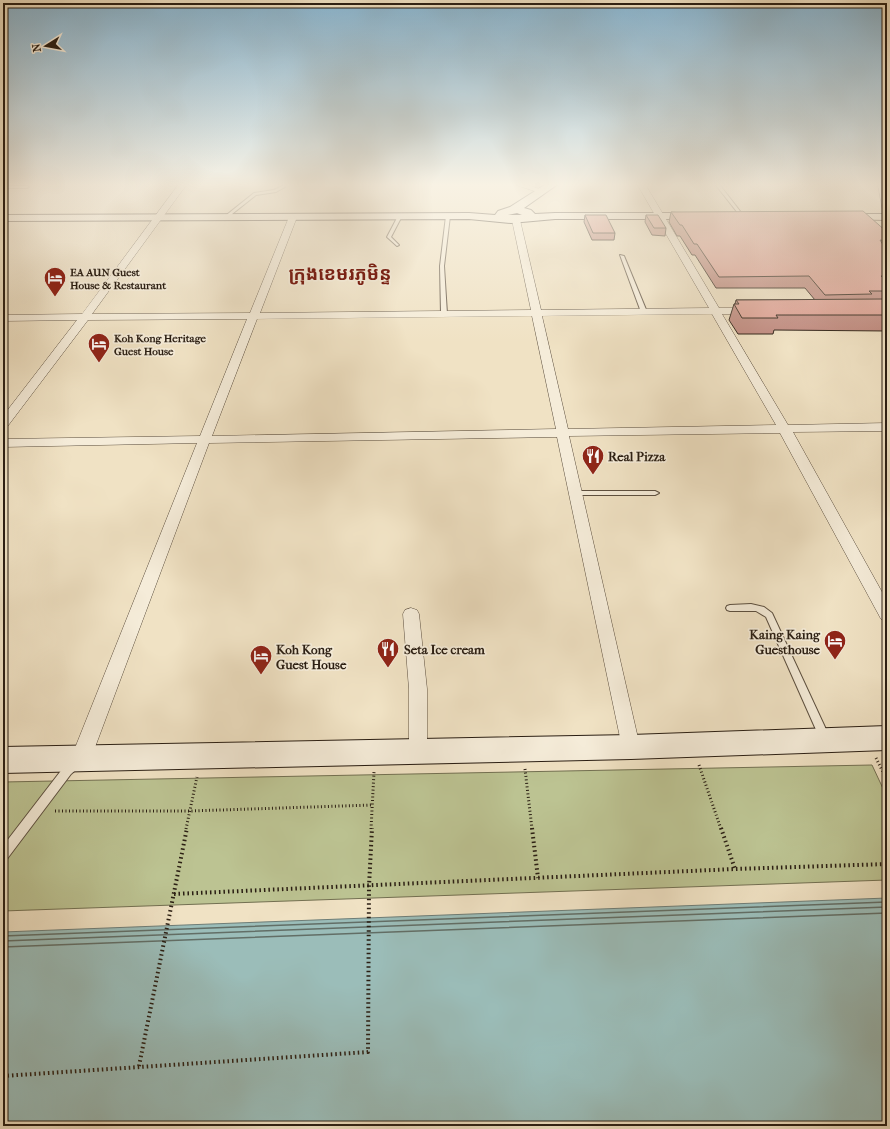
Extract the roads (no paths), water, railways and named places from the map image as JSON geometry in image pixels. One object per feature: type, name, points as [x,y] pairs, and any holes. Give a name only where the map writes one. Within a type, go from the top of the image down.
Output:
[{"type":"street","points":[[3,424],[86,317],[145,237]]},
{"type":"street","points":[[81,758],[204,440],[285,237]]},
{"type":"street","points":[[522,237],[631,747]]},
{"type":"street","points":[[672,237],[784,428],[887,615]]},
{"type":"street","points":[[3,318],[762,311]]},
{"type":"street","points":[[3,443],[887,427]]},
{"type":"street","points":[[411,614],[418,689],[418,752]]},
{"type":"street","points":[[3,760],[631,747],[887,738]]},
{"type":"lane","points":[[389,237],[397,245]]},
{"type":"lane","points":[[444,314],[442,266],[446,237]]},
{"type":"lane","points":[[622,256],[644,312]]},
{"type":"lane","points":[[886,338],[887,358]]},
{"type":"lane","points":[[576,494],[655,493]]},
{"type":"lane","points":[[730,608],[756,608],[765,610],[769,615],[826,740]]},
{"type":"lane","points":[[3,855],[67,771],[81,758]]},
{"type":"water","points":[[887,898],[887,1126],[3,1126],[3,932]]},
{"type":"place","name":"EA AUN Guest House & Restaurant","points":[[55,298]]},
{"type":"place","name":"Koh Kong Heritage Guest House","points":[[99,364]]},
{"type":"place","name":"Real Pizza","points":[[593,476]]},
{"type":"place","name":"Kaing Kaing Guesthouse","points":[[835,660]]},
{"type":"place","name":"Seta Ice cream","points":[[388,668]]},
{"type":"place","name":"Koh Kong Guest House","points":[[261,676]]},
{"type":"district","name":"ក្រុងខេមរភូមិន្ទ","points":[[340,274]]}]
